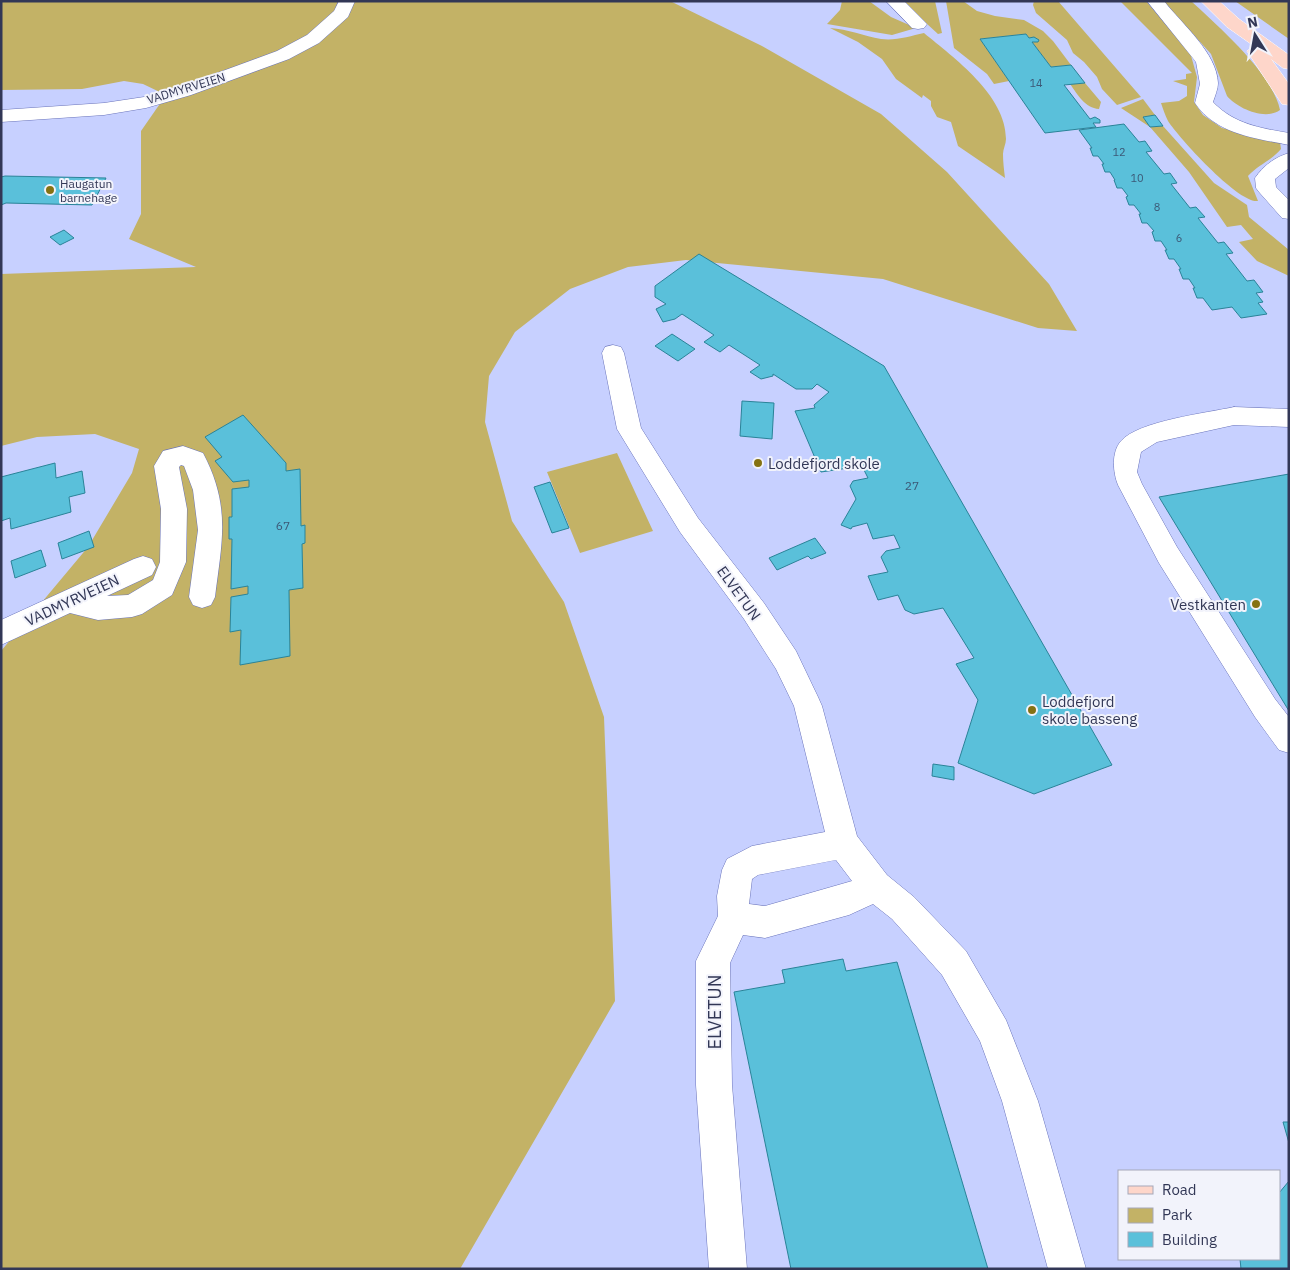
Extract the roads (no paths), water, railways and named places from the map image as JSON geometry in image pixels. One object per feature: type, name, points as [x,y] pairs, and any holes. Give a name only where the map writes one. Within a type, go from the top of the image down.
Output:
[{"type":"main road","points":[[1209,1],[1233,23],[1289,64]]},
{"type":"main road","points":[[1233,23],[1278,81],[1289,100]]},
{"type":"street","name":"VADMYRVEIEN","points":[[1,116],[104,109],[146,102],[185,91],[283,55],[313,39],[342,13],[347,1]]},
{"type":"street","points":[[894,1],[918,24]]},
{"type":"street","points":[[1155,1],[1180,32],[1198,50],[1205,62],[1209,84],[1204,104],[1215,116],[1238,128],[1289,139]]},
{"type":"street","points":[[1205,94],[1222,108],[1238,115],[1289,125]]},
{"type":"street","points":[[1,133],[77,128]]},
{"type":"street","points":[[1289,159],[1272,170],[1264,178],[1266,188],[1289,213]]},
{"type":"street","points":[[1275,198],[1289,180]]},
{"type":"street","name":"ELVETUN","points":[[613,352],[629,429],[689,525],[754,611],[786,660],[808,706],[843,844],[876,886],[904,908],[954,963],[994,1032],[1020,1101],[1067,1269]]},
{"type":"street","points":[[1289,418],[1234,416],[1150,434],[1130,447],[1125,472],[1130,486],[1168,555],[1265,708],[1289,740]]},
{"type":"street","points":[[70,602],[98,608],[132,606],[162,587],[174,562],[174,509],[166,466],[172,458],[183,455],[194,460],[206,490],[211,530],[202,597]]},
{"type":"street","name":"VADMYRVEIEN","points":[[1,633],[143,567]]},
{"type":"street","name":"ELVETUN","points":[[728,1269],[714,1086],[714,961],[734,918],[733,896],[738,870],[752,861],[843,844]]},
{"type":"street","points":[[734,918],[765,922],[849,899],[876,886]]},
{"type":"place","name":"Haugatun barnehage","points":[[50,190]]},
{"type":"place","name":"Loddefjord skole","points":[[758,463]]},
{"type":"place","name":"Vestkanten","points":[[1256,604]]},
{"type":"place","name":"Loddefjord skole basseng","points":[[1032,710]]}]
